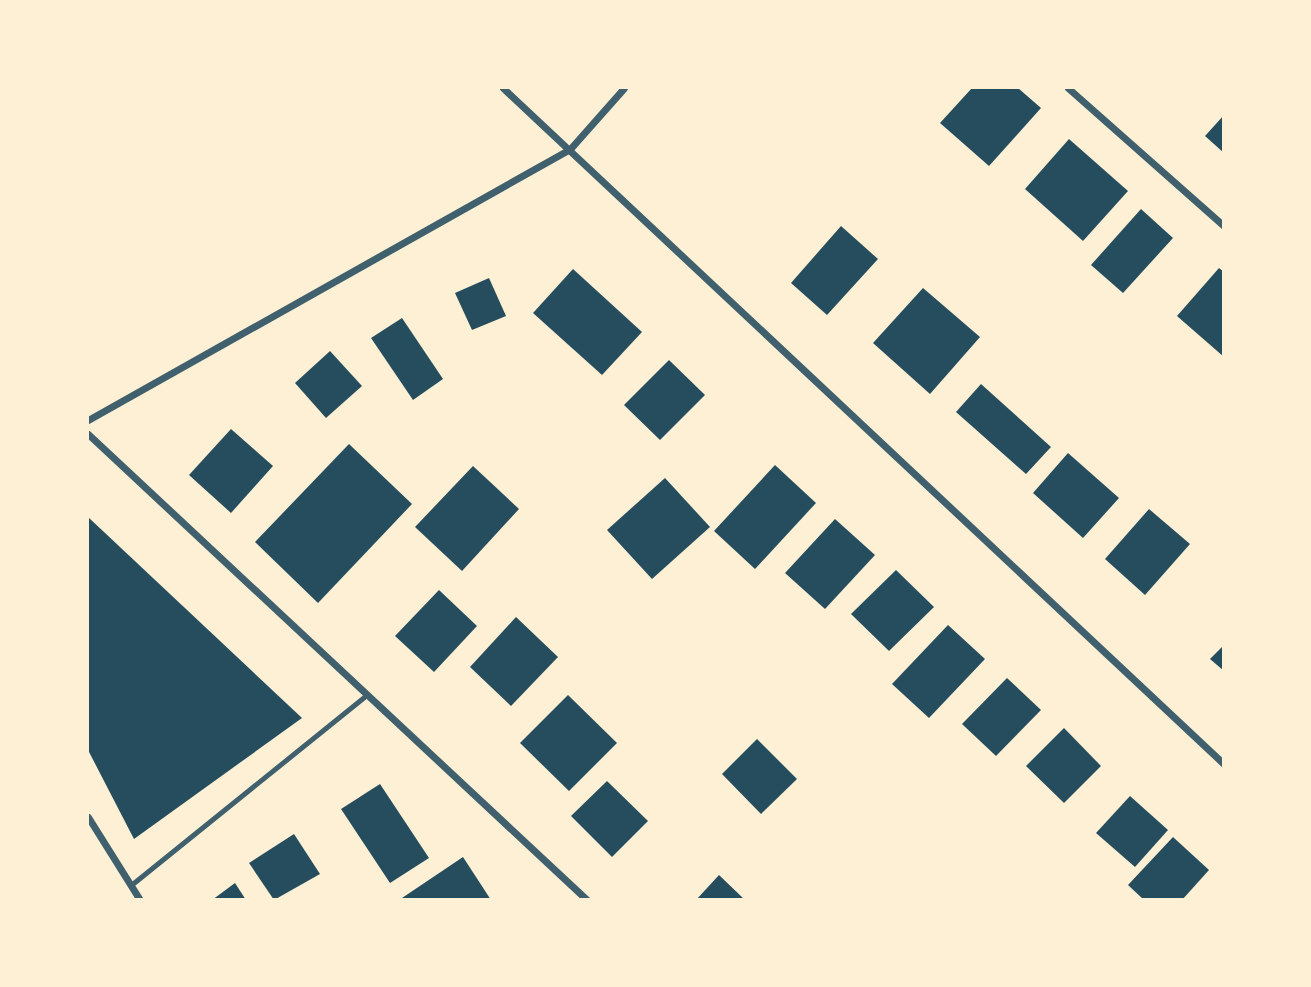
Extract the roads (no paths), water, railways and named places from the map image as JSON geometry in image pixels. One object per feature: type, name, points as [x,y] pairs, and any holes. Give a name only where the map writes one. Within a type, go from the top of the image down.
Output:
[{"type":"street","points":[[503,88],[1223,764]]},
{"type":"street","points":[[88,420],[570,149],[624,88]]},
{"type":"street","points":[[1068,88],[1223,226]]},
{"type":"street","points":[[88,434],[365,697],[587,900]]},
{"type":"street","points":[[88,817],[140,900]]},
{"type":"lane","points":[[131,886],[365,697]]}]
